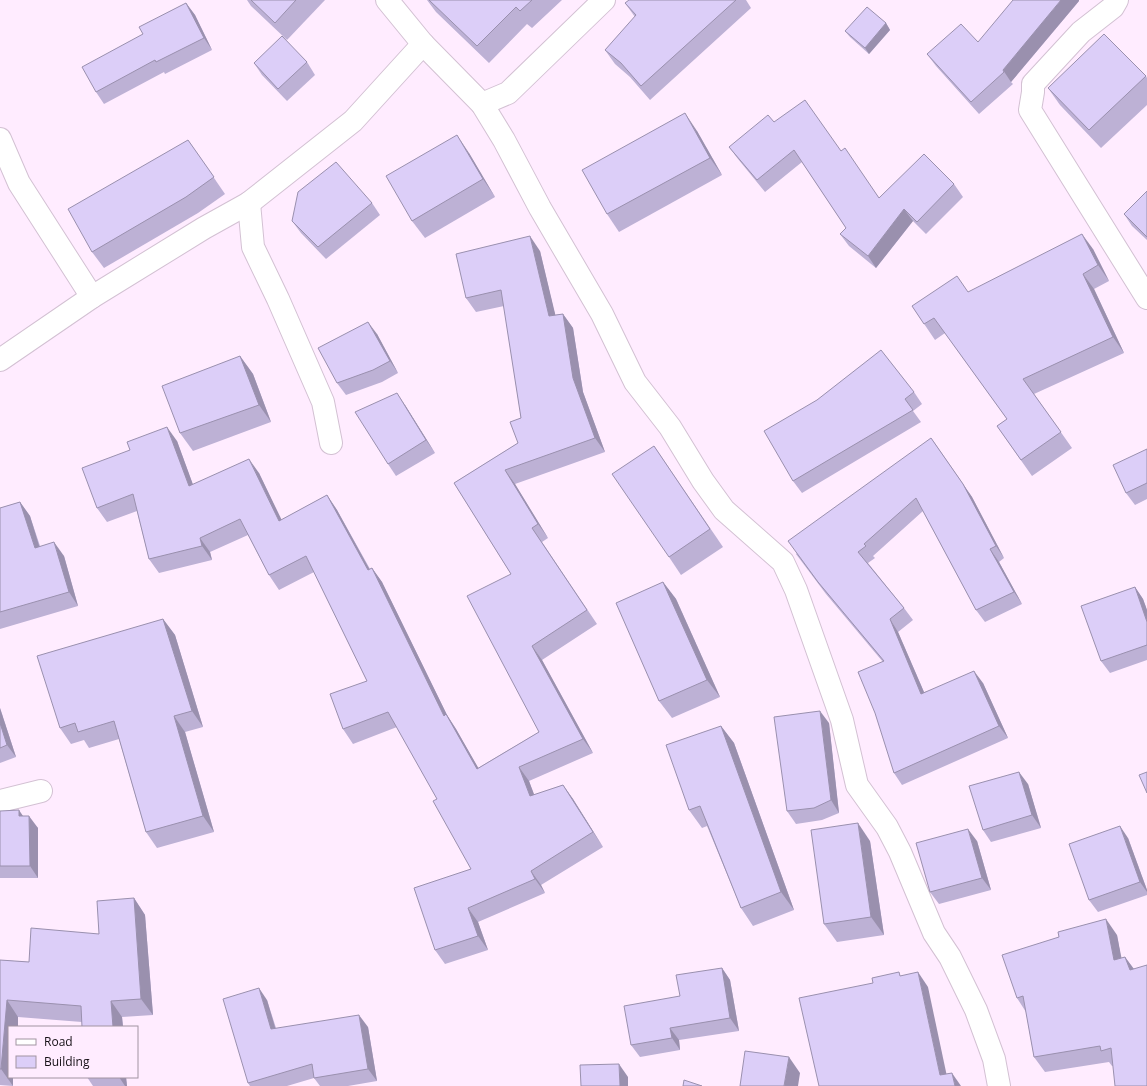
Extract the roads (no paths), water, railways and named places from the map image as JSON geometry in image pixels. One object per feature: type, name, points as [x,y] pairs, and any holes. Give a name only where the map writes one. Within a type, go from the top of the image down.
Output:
[{"type":"street","points":[[387,0],[423,44],[482,104],[504,140],[540,208],[602,314],[635,382],[670,427],[703,482],[724,510],[783,562],[796,590],[842,720],[857,785],[890,833],[900,852],[934,933],[950,957],[976,1010],[994,1059],[999,1086]]},
{"type":"street","points":[[482,104],[508,93],[604,0]]},
{"type":"street","points":[[1117,0],[1112,7],[1081,32],[1033,84],[1030,110],[1147,298]]},
{"type":"street","points":[[0,360],[92,297],[204,228],[249,203],[353,122],[423,44]]},
{"type":"street","points":[[0,139],[19,183],[92,297]]},
{"type":"street","points":[[249,203],[253,247],[323,402],[331,443]]},
{"type":"street","points":[[0,801],[41,791]]}]
